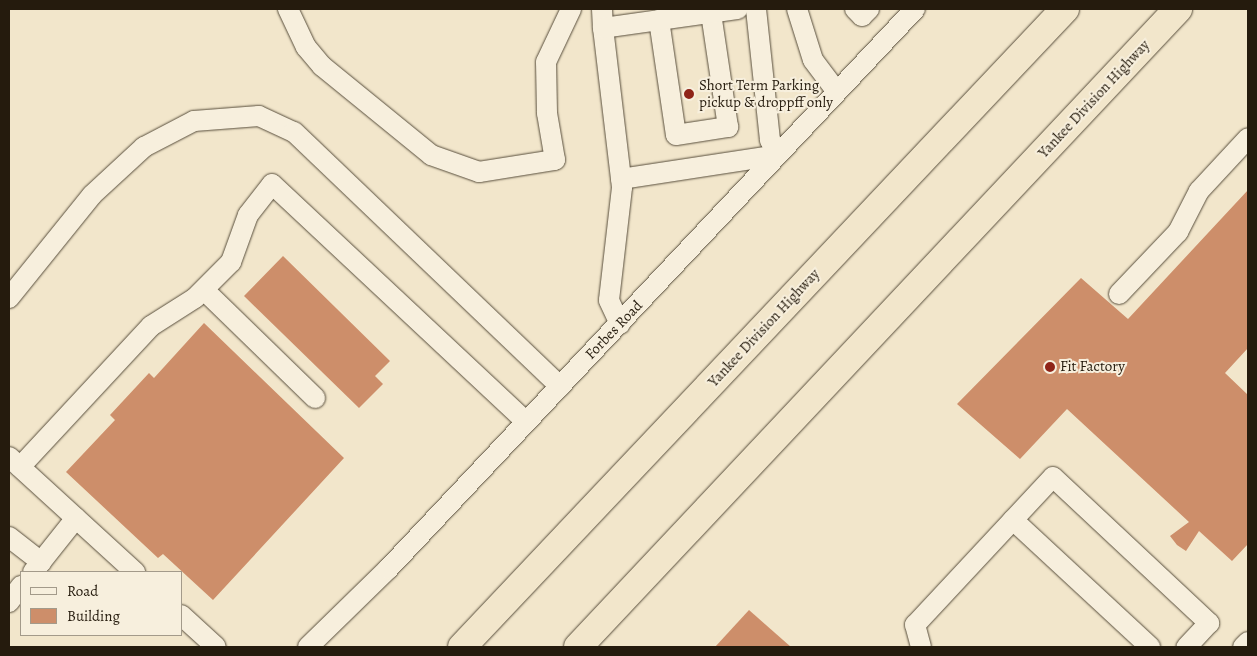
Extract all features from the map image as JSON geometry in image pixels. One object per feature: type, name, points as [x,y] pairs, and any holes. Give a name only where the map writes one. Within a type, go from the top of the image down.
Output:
[{"type":"highway","name":"Yankee Division Highway","points":[[462,647],[1065,9]]},
{"type":"highway","name":"Yankee Division Highway","points":[[578,647],[1178,9]]},
{"type":"street","points":[[288,9],[306,47],[322,66],[431,155],[479,172],[555,160],[546,62],[571,9]]},
{"type":"street","points":[[620,324],[612,314],[609,292],[621,179],[603,19],[659,20],[738,9]]},
{"type":"street","points":[[621,179],[777,155],[770,140],[756,9]]},
{"type":"street","points":[[797,9],[813,60],[836,91]]},
{"type":"street","points":[[855,9],[862,16],[869,9]]},
{"type":"street","name":"Forbes Road","points":[[308,647],[620,324],[836,91],[915,9]]},
{"type":"street","points":[[659,20],[676,135],[728,127],[711,13]]},
{"type":"street","points":[[9,298],[92,195],[144,147],[194,121],[259,116],[294,132],[560,386]]},
{"type":"street","points":[[1119,294],[1178,232],[1199,191],[1248,138]]},
{"type":"street","points":[[133,571],[14,462],[151,326],[204,290],[235,256],[248,215],[272,184],[526,422]]},
{"type":"street","points":[[204,290],[315,398]]},
{"type":"street","points":[[922,647],[915,625],[1053,477],[1210,623],[1187,647]]},
{"type":"street","points":[[9,536],[37,567],[76,518]]},
{"type":"street","points":[[1013,520],[1150,647]]},
{"type":"street","points":[[9,602],[20,587]]},
{"type":"street","points":[[182,616],[216,647]]},
{"type":"street","points":[[1243,647],[1248,642]]},
{"type":"building","points":[[1248,190],[1248,348],[1225,373],[1248,395],[1248,544],[1232,561],[1199,531],[1186,551],[1177,545],[1170,536],[1189,522],[1067,409],[1020,459],[957,404],[1081,278],[1128,319]]},
{"type":"building","points":[[283,256],[390,361],[375,376],[383,384],[359,408],[244,296]]},
{"type":"building","points":[[204,323],[344,458],[213,600],[163,554],[158,558],[66,472],[115,420],[110,415],[149,373],[154,378]]},
{"type":"building","points":[[749,610],[791,647],[715,647]]},
{"type":"place","name":"Short Term Parking pickup & droppff only","points":[[689,94]]},
{"type":"place","name":"Fit Factory","points":[[1050,367]]}]
